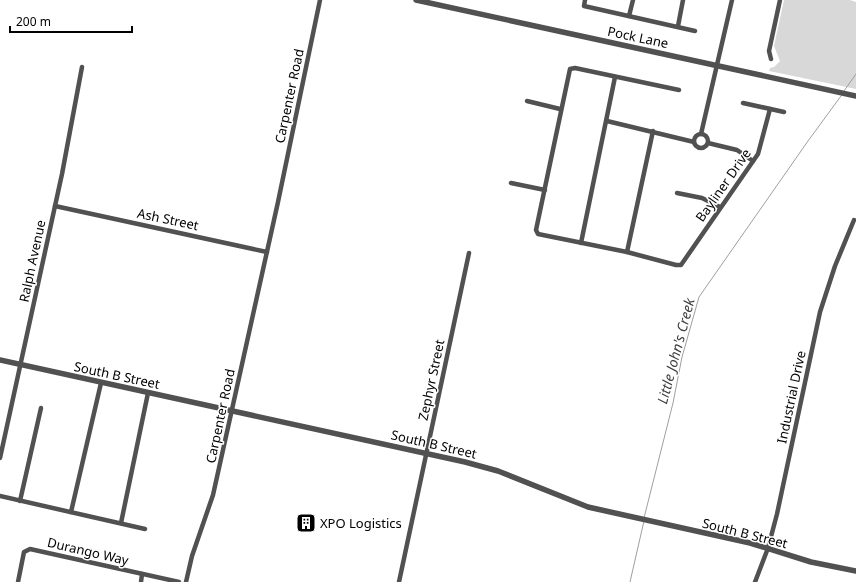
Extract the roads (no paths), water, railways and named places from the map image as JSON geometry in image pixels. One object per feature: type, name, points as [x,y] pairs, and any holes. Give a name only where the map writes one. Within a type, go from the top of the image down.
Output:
[{"type":"street","name":"Carpenter Road","points":[[186,582],[194,550],[211,503],[269,244],[320,0]]},
{"type":"street","name":"Pock Lane","points":[[416,0],[853,95]]},
{"type":"street","points":[[585,0],[584,6],[695,31]]},
{"type":"street","points":[[629,16],[633,0]]},
{"type":"street","points":[[678,26],[683,0]]},
{"type":"street","points":[[694,142],[697,135],[701,134],[718,66],[732,0]]},
{"type":"street","points":[[772,59],[769,51],[780,0]]},
{"type":"street","name":"Ralph Avenue","points":[[0,458],[55,206],[82,67]]},
{"type":"street","points":[[653,131],[627,252],[581,244],[538,234],[536,230],[560,109],[570,69],[575,68],[678,90]]},
{"type":"street","points":[[581,244],[615,77]]},
{"type":"street","points":[[527,101],[560,109]]},
{"type":"street","points":[[743,103],[784,112]]},
{"type":"street","name":"Bayliner Drive","points":[[627,252],[678,265],[683,263],[760,149],[770,109]]},
{"type":"street","points":[[607,122],[653,131],[694,142],[695,146],[702,149],[705,148],[708,143],[708,138],[701,134]]},
{"type":"street","points":[[708,143],[737,150],[753,161]]},
{"type":"street","points":[[511,183],[545,190]]},
{"type":"street","points":[[677,192],[702,198],[720,207]]},
{"type":"street","name":"Ash Street","points":[[55,206],[267,252]]},
{"type":"street","name":"Industrial Drive","points":[[755,582],[768,548],[780,500],[820,312],[835,266],[854,220]]},
{"type":"street","name":"Zephyr Street","points":[[399,582],[469,253]]},
{"type":"street","name":"South B Street","points":[[0,360],[481,466],[571,502],[637,520],[768,548],[811,562],[856,571]]},
{"type":"street","points":[[72,512],[101,383]]},
{"type":"street","points":[[121,523],[148,393]]},
{"type":"street","points":[[20,501],[41,408]]},
{"type":"street","points":[[0,496],[145,529]]},
{"type":"street","name":"Durango Way","points":[[18,582],[24,552],[30,549],[179,582]]},
{"type":"street","points":[[141,582],[142,574]]},
{"type":"waterway","name":"Little John's Creek","points":[[844,91],[856,74]]},
{"type":"waterway","name":"Little John's Creek","points":[[644,518],[673,403],[682,357],[699,297],[841,96]]},
{"type":"waterway","name":"Little John's Creek","points":[[630,582],[644,521]]},
{"type":"place","name":"XPO Logistics","points":[[306,523]]}]
